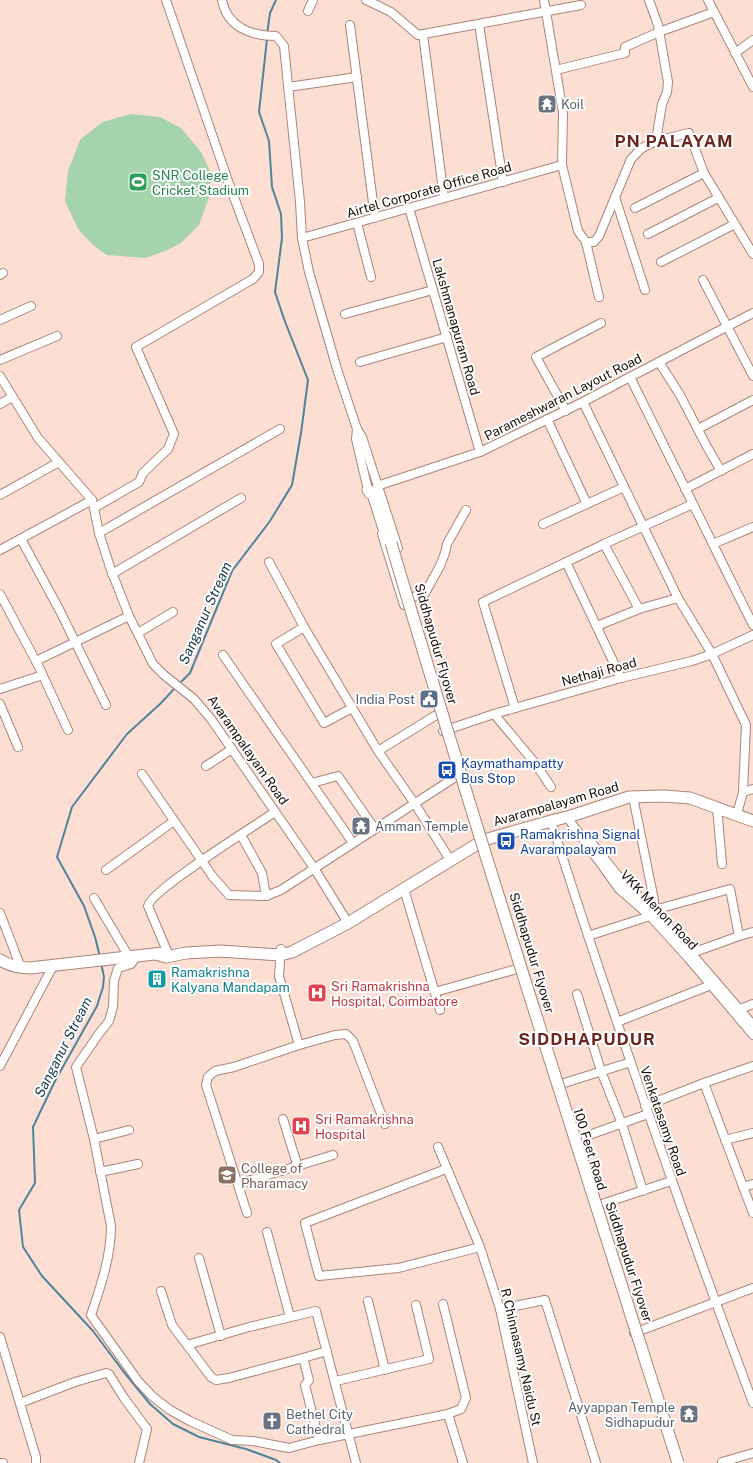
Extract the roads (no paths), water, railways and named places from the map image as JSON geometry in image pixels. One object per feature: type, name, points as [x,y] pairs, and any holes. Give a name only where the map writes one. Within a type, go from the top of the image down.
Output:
[{"type":"main road","name":"Siddhapudur Flyover","points":[[373,488],[373,494],[391,543],[444,721],[678,1463]]},
{"type":"main road","name":"Siddhapudur Flyover","points":[[383,502],[383,520]]},
{"type":"main road","name":"Avarampalayam Road","points":[[347,920],[404,889],[480,840],[569,817],[629,797],[664,796],[690,798],[753,821]]},
{"type":"main road","points":[[1,963],[21,968],[91,962],[162,953],[166,957],[186,953],[233,951],[281,952],[347,920],[374,901],[448,855],[480,840]]},
{"type":"main road","name":"100 Feet Road","points":[[480,840],[517,969],[636,1332],[682,1463]]},
{"type":"main road","name":"100 Feet Road","points":[[480,840],[561,1084],[599,1206],[674,1463]]},
{"type":"street","points":[[0,550],[139,482],[143,473],[168,449],[174,434],[136,347],[253,279],[259,272],[259,264],[229,184],[166,0]]},
{"type":"street","points":[[222,0],[224,10],[237,26],[258,35],[276,36],[284,46],[302,238],[309,272],[336,369],[357,429],[356,439],[373,488],[438,714],[446,730],[480,840]]},
{"type":"street","points":[[308,11],[313,0]]},
{"type":"street","points":[[366,0],[392,12],[418,35],[545,10],[581,5]]},
{"type":"street","points":[[544,0],[563,113],[562,165],[578,231],[586,242],[599,297]]},
{"type":"street","points":[[649,0],[658,25],[668,82],[667,92],[662,104],[656,141]]},
{"type":"street","points":[[708,0],[753,87]]},
{"type":"street","points":[[556,70],[624,53],[625,47],[659,32],[714,12]]},
{"type":"street","points":[[479,24],[503,182]]},
{"type":"street","points":[[350,25],[375,218]]},
{"type":"street","points":[[423,34],[444,198]]},
{"type":"street","points":[[735,53],[753,40]]},
{"type":"street","points":[[288,87],[357,77]]},
{"type":"street","points":[[586,242],[594,242],[599,236],[631,159],[642,148],[656,141],[689,133],[704,173],[753,254]]},
{"type":"street","name":"Airtel Corporate Office Road","points":[[302,238],[562,165]]},
{"type":"street","points":[[635,208],[704,173]]},
{"type":"street","points":[[616,197],[645,290]]},
{"type":"street","points":[[648,234],[718,198]]},
{"type":"street","name":"Lakshmanapuram Road","points":[[409,208],[480,452]]},
{"type":"street","points":[[357,223],[371,277]]},
{"type":"street","points":[[661,262],[735,224]]},
{"type":"street","points":[[703,280],[753,376]]},
{"type":"street","points":[[345,314],[433,290]]},
{"type":"street","points":[[0,320],[31,306]]},
{"type":"street","name":"Parameshwaran Layout Road","points":[[373,488],[480,452],[566,411],[753,313]]},
{"type":"street","points":[[566,411],[536,357],[601,323]]},
{"type":"street","points":[[0,360],[57,336]]},
{"type":"street","points":[[360,362],[446,337]]},
{"type":"street","points":[[659,362],[680,395],[721,471]]},
{"type":"street","name":"Avarampalayam Road","points":[[0,376],[38,438],[93,504],[99,533],[112,574],[129,616],[153,664],[164,675],[194,699],[212,719],[314,868],[347,920]]},
{"type":"street","points":[[630,377],[753,625]]},
{"type":"street","points":[[0,404],[12,397]]},
{"type":"street","points":[[698,429],[753,400]]},
{"type":"street","points":[[583,402],[642,527],[678,598],[712,654],[749,724],[743,792],[737,814]]},
{"type":"street","points":[[547,420],[587,504]]},
{"type":"street","points":[[99,533],[280,429]]},
{"type":"street","points":[[685,489],[753,454]]},
{"type":"street","points":[[0,495],[59,462]]},
{"type":"street","points":[[542,524],[624,487]]},
{"type":"street","points":[[373,488],[383,502],[412,597],[457,776],[480,840]]},
{"type":"street","points":[[112,574],[240,498]]},
{"type":"street","points":[[515,708],[484,602],[604,544],[693,504]]},
{"type":"street","points":[[412,597],[425,593],[440,566],[447,544],[466,510]]},
{"type":"street","points":[[713,544],[753,527]]},
{"type":"street","points":[[21,539],[76,642],[106,705]]},
{"type":"street","points":[[604,544],[639,609]]},
{"type":"street","points":[[269,562],[304,627],[378,751],[448,855]]},
{"type":"street","points":[[566,562],[621,678]]},
{"type":"street","points":[[0,594],[36,661],[68,730]]},
{"type":"street","points":[[597,626],[639,609],[678,598]]},
{"type":"street","points":[[138,633],[174,612]]},
{"type":"street","points":[[36,661],[129,616]]},
{"type":"street","points":[[304,627],[276,644],[324,723],[352,708]]},
{"type":"street","name":"Nethaji Road","points":[[446,730],[494,714],[621,678],[692,661],[753,636]]},
{"type":"street","points":[[224,655],[353,843]]},
{"type":"street","points":[[0,689],[43,675]]},
{"type":"street","points":[[0,704],[18,747]]},
{"type":"street","points":[[378,751],[438,714]]},
{"type":"street","points":[[494,714],[535,763],[551,787]]},
{"type":"street","points":[[206,766],[232,749]]},
{"type":"street","points":[[142,774],[213,877],[229,894],[266,896],[281,890],[457,776]]},
{"type":"street","points":[[312,783],[338,776],[375,829]]},
{"type":"street","points":[[743,792],[753,789]]},
{"type":"street","points":[[633,797],[654,900],[652,913]]},
{"type":"street","points":[[717,807],[722,864]]},
{"type":"street","points":[[162,953],[148,906],[148,901],[160,890],[275,812]]},
{"type":"street","name":"VKK Menon Road","points":[[569,817],[623,882],[692,953],[737,1010],[753,1035]]},
{"type":"street","points":[[106,870],[174,821]]},
{"type":"street","name":"Venkatasamy Road","points":[[551,821],[647,1110],[753,1403]]},
{"type":"street","points":[[241,835],[262,873],[266,896]]},
{"type":"street","points":[[404,889],[436,992],[440,1010]]},
{"type":"street","points":[[588,936],[652,913],[730,889],[739,936]]},
{"type":"street","points":[[94,898],[130,957],[131,964],[118,968],[114,981],[113,1008],[109,1021],[76,1067],[94,1140],[111,1226],[111,1238],[99,1296],[91,1315],[107,1340],[138,1381],[152,1396],[170,1410],[232,1440],[253,1441],[289,1448],[319,1440],[448,1414],[461,1409],[466,1398],[444,1304]]},
{"type":"street","points":[[0,913],[21,968]]},
{"type":"street","name":"VKK Menon Road","points":[[652,913],[711,985],[753,1025]]},
{"type":"street","points":[[692,953],[753,932]]},
{"type":"street","points":[[281,952],[279,976],[299,1045]]},
{"type":"street","points":[[0,1066],[53,966]]},
{"type":"street","points":[[436,992],[517,969]]},
{"type":"street","points":[[617,1022],[711,985]]},
{"type":"street","points":[[577,994],[601,1071],[622,1124],[643,1191]]},
{"type":"street","points":[[737,1010],[753,1004]]},
{"type":"street","points":[[247,1213],[206,1085],[208,1077],[215,1071],[234,1067],[299,1045],[335,1035],[346,1034],[353,1041],[386,1124]]},
{"type":"street","points":[[561,1084],[631,1062]]},
{"type":"street","points":[[578,1139],[622,1124],[647,1110],[704,1083],[753,1066]]},
{"type":"street","points":[[704,1083],[753,1213]]},
{"type":"street","points":[[282,1119],[298,1167]]},
{"type":"street","points":[[94,1140],[130,1130]]},
{"type":"street","points":[[725,1140],[753,1133]]},
{"type":"street","name":"R Chinnasamy Naidu St","points":[[438,1147],[480,1247],[500,1310],[533,1463]]},
{"type":"street","points":[[238,1184],[298,1167],[333,1155]]},
{"type":"street","points":[[100,1172],[138,1164]]},
{"type":"street","points":[[446,1169],[305,1223],[319,1276],[398,1268],[480,1247]]},
{"type":"street","points":[[599,1206],[672,1181]]},
{"type":"street","points":[[743,1187],[753,1184]]},
{"type":"street","points":[[267,1232],[290,1317]]},
{"type":"street","points":[[199,1258],[221,1336]]},
{"type":"street","points":[[636,1332],[753,1288]]},
{"type":"street","points":[[161,1291],[172,1325],[211,1377],[216,1380],[229,1378],[327,1351]]},
{"type":"street","points":[[500,1310],[545,1300],[596,1463]]},
{"type":"street","points":[[368,1302],[384,1370]]},
{"type":"street","points":[[336,1381],[429,1359],[416,1305]]},
{"type":"street","points":[[187,1345],[316,1311],[336,1381],[356,1463]]},
{"type":"street","points":[[0,1337],[36,1457],[36,1463]]},
{"type":"street","points":[[303,1358],[309,1380],[305,1385],[319,1440]]},
{"type":"street","points":[[20,1403],[75,1382],[106,1373],[109,1374],[124,1398],[147,1429],[139,1463]]},
{"type":"street","points":[[448,1414],[460,1462]]},
{"type":"street","points":[[722,1462],[753,1453]]},
{"type":"waterway","name":"Sanganur Stream","points":[[267,34],[270,13],[276,0]]},
{"type":"waterway","name":"Sanganur Stream","points":[[178,685],[190,673],[232,571],[270,521],[292,485],[301,433],[308,380],[275,292],[282,238],[281,214],[272,187],[269,141],[259,112],[267,39]]},
{"type":"waterway","name":"Sanganur Stream","points":[[100,957],[95,937],[84,906],[57,857],[72,807],[127,734],[175,688]]},
{"type":"waterway","name":"Sanganur Stream","points":[[101,963],[104,977],[103,987],[97,1006],[55,1081],[33,1127],[35,1183],[19,1210],[23,1247],[42,1276],[93,1331],[150,1404],[173,1424],[199,1437],[246,1449],[276,1460],[280,1463]]},
{"type":"place","name":"Koil","points":[[547,104]]},
{"type":"place","name":"SNR College Cricket Stadium","points":[[138,182]]},
{"type":"place","name":"India Post","points":[[429,699]]},
{"type":"place","name":"Kaymathampatty Bus Stop","points":[[447,770]]},
{"type":"place","name":"Amman Temple","points":[[361,826]]},
{"type":"place","name":"Ramakrishna Signal Avarampalayam","points":[[506,841]]},
{"type":"place","name":"Ramakrishna Kalyana Mandapam","points":[[157,979]]},
{"type":"place","name":"Sri Ramakrishna Hospital, Coimbatore","points":[[317,993]]},
{"type":"place","name":"Sri Ramakrishna Hospital","points":[[301,1126]]},
{"type":"place","name":"College of Pharamacy","points":[[227,1175]]},
{"type":"place","name":"Ayyappan Temple Sidhapudur","points":[[689,1414]]},
{"type":"place","name":"Bethel City Cathedral","points":[[272,1421]]},
{"type":"district","name":"PN PALAYAM","points":[[674,141]]},
{"type":"district","name":"SIDDHAPUDUR","points":[[587,1039]]}]
